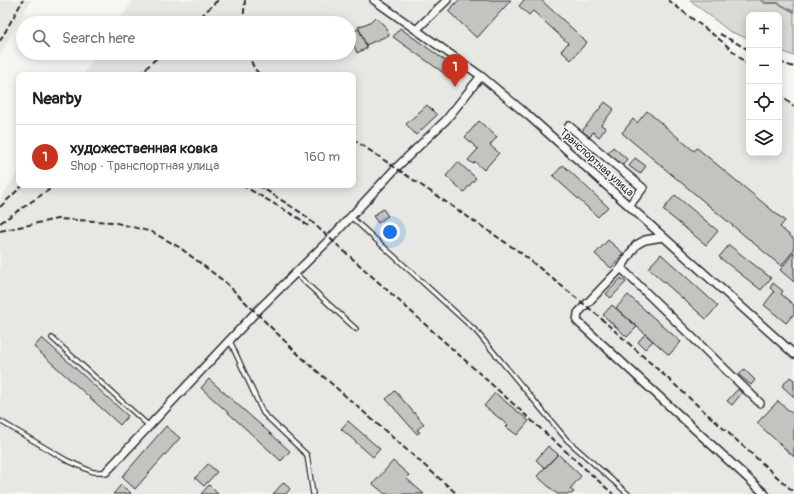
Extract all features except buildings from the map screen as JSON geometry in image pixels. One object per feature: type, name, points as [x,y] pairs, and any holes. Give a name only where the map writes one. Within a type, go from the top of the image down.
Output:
[{"type":"street","name":"Транспортная улица","points":[[374,0],[481,76],[530,117],[793,351]]},
{"type":"street","points":[[416,30],[447,0]]},
{"type":"street","points":[[106,472],[230,340],[330,239],[396,168],[446,120],[481,76]]},
{"type":"street","points":[[569,126],[643,188],[629,206]]},
{"type":"street","points":[[663,236],[645,240],[636,245],[621,268],[578,313],[577,321],[765,494]]},
{"type":"street","points":[[621,268],[760,403]]},
{"type":"lane","points":[[350,217],[476,331],[567,440],[628,494]]},
{"type":"lane","points":[[295,273],[356,329]]},
{"type":"lane","points":[[52,338],[149,426]]},
{"type":"lane","points":[[230,340],[263,414],[307,456],[313,494]]},
{"type":"lane","points":[[1,423],[66,460],[93,472],[106,472]]},
{"type":"shaded area","points":[[0,0],[31,0],[22,16],[16,16],[16,27],[0,56]]},
{"type":"shaded area","points":[[133,0],[671,0],[746,64],[746,156],[782,156],[782,96],[794,106],[794,494],[0,494],[0,199],[16,175],[16,188],[356,188],[356,72],[85,72],[93,60],[356,60],[356,16],[123,16]]},
{"type":"shaded area","points":[[690,0],[794,0],[794,56],[782,51],[782,12],[746,12],[746,38],[729,31]]},
{"type":"waterway","points":[[761,0],[765,3],[778,3],[794,12]]},
{"type":"railway","points":[[0,41],[23,0]]},
{"type":"railway","points":[[201,16],[218,0]]},
{"type":"railway","points":[[244,16],[245,0]]},
{"type":"railway","points":[[668,0],[724,43],[746,63]]},
{"type":"railway","points":[[720,34],[746,48]]},
{"type":"railway","points":[[142,72],[155,60]]},
{"type":"railway","points":[[251,60],[257,72]]},
{"type":"railway","points":[[782,63],[794,67]]},
{"type":"railway","points":[[782,96],[794,107]]},
{"type":"railway","points":[[356,141],[521,253],[595,313],[794,492]]},
{"type":"railway","points":[[0,207],[20,188]]},
{"type":"railway","points":[[0,223],[52,188]]},
{"type":"railway","points":[[247,188],[300,219],[308,226]]},
{"type":"railway","points":[[263,188],[303,214],[613,494]]},
{"type":"railway","points":[[0,231],[57,219],[113,222],[152,232],[179,247],[225,282],[300,356],[457,494]]},
{"type":"place","name":"художественная ковка","points":[[455,87]]}]
